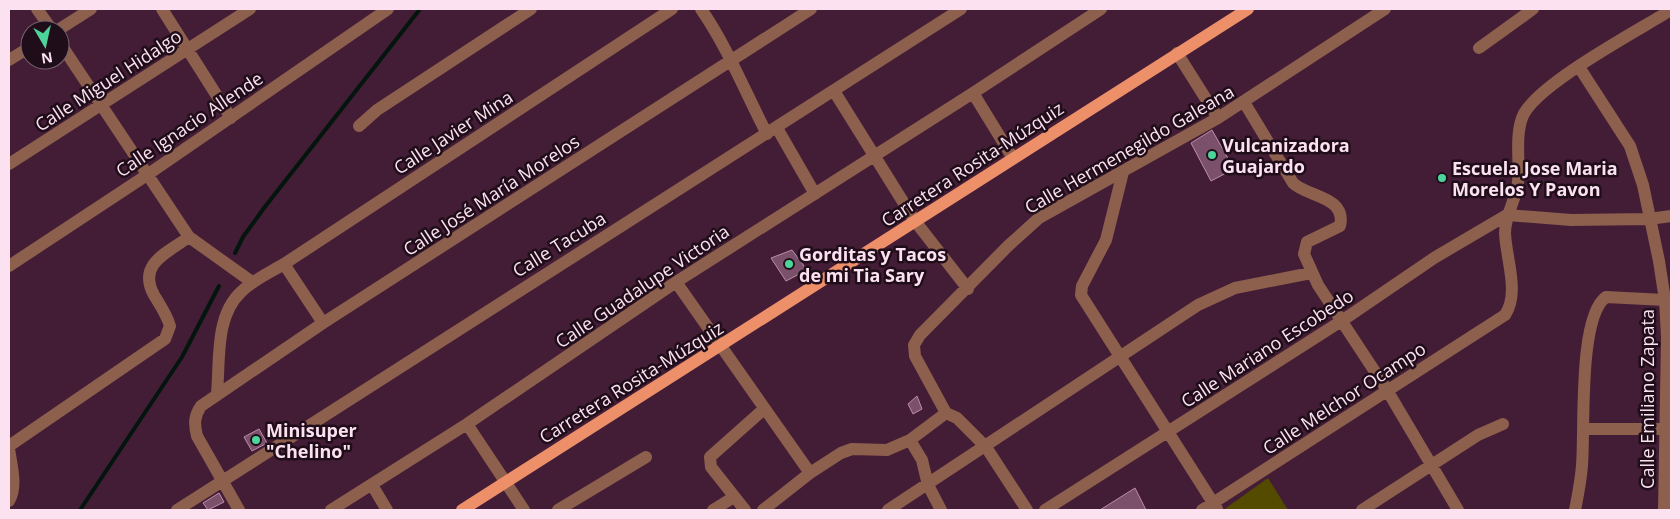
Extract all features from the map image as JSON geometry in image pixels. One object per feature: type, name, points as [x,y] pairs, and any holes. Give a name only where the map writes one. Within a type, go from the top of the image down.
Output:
[{"type":"main road","name":"Carretera Rosita-Múzquiz","points":[[462,510],[1248,9]]},
{"type":"street","points":[[37,9],[45,20]]},
{"type":"street","points":[[70,22],[91,9]]},
{"type":"street","points":[[162,9],[231,118]]},
{"type":"street","name":"Calle Miguel Hidalgo","points":[[9,164],[250,9]]},
{"type":"street","name":"Calle Ignacio Allende","points":[[9,266],[147,175],[388,9]]},
{"type":"street","points":[[358,126],[377,110],[530,9]]},
{"type":"street","name":"Calle Javier Mina","points":[[217,393],[224,322],[231,304],[252,282],[284,264],[672,9]]},
{"type":"street","points":[[701,9],[719,35],[741,84],[815,194]]},
{"type":"street","name":"Calle José María Morelos","points":[[222,481],[197,436],[194,425],[195,415],[200,406],[323,324],[732,62],[811,9]]},
{"type":"street","name":"Calle Tacuba","points":[[177,510],[960,9]]},
{"type":"street","name":"Calle Guadalupe Victoria","points":[[331,510],[467,424],[676,282],[973,93],[1100,9]]},
{"type":"street","points":[[1479,48],[1516,13],[1533,9]]},
{"type":"street","name":"Calle Hermenegildo Galeana","points":[[946,413],[916,356],[914,345],[920,335],[968,289],[1008,246],[1039,218],[1218,118],[1382,10]]},
{"type":"street","points":[[1671,10],[1579,67],[1541,93],[1526,108],[1519,133],[1518,184],[1507,215],[1571,220],[1649,219],[1671,216]]},
{"type":"street","points":[[9,60],[20,53]]},
{"type":"street","points":[[1177,53],[1218,118]]},
{"type":"street","points":[[70,58],[189,237],[252,282]]},
{"type":"street","name":"Calle Emiliano Zapata","points":[[1579,67],[1630,146],[1643,185],[1665,300],[1666,506]]},
{"type":"street","points":[[834,91],[915,221],[968,289]]},
{"type":"street","points":[[973,93],[1013,158]]},
{"type":"street","points":[[1244,102],[1293,183],[1298,188],[1324,196],[1331,202],[1339,215],[1340,226],[1307,242],[1304,254],[1312,273],[1387,390],[1458,510]]},
{"type":"street","points":[[1123,172],[1106,240],[1081,290],[1084,301],[1215,507]]},
{"type":"street","name":"Calle Melchor Ocampo","points":[[1202,510],[1215,507],[1387,390],[1505,315],[1510,307],[1511,295],[1505,232],[1507,215]]},
{"type":"street","name":"Calle Mariano Escobedo","points":[[1044,510],[1343,320],[1434,258],[1507,215]]},
{"type":"street","points":[[11,497],[9,447],[165,339],[170,326],[149,286],[147,277],[154,264],[189,237]]},
{"type":"street","points":[[284,264],[323,324]]},
{"type":"street","points":[[888,510],[986,447],[1198,305],[1218,295],[1252,283],[1312,273]]},
{"type":"street","points":[[676,282],[810,472]]},
{"type":"street","points":[[1574,510],[1582,465],[1588,336],[1594,316],[1601,300],[1615,296],[1665,300]]},
{"type":"street","points":[[745,510],[711,467],[710,457],[764,409]]},
{"type":"street","points":[[762,510],[810,472],[846,450],[887,450],[910,440],[946,413],[957,418],[986,447],[1027,510]]},
{"type":"street","points":[[467,424],[524,510]]},
{"type":"street","points":[[1362,510],[1486,430],[1502,424]]},
{"type":"street","points":[[1583,430],[1667,429]]},
{"type":"street","points":[[910,440],[922,460],[928,484],[941,510]]},
{"type":"street","points":[[558,510],[646,457]]},
{"type":"street","points":[[222,481],[239,510]]},
{"type":"street","points":[[372,485],[387,510]]},
{"type":"street","points":[[714,510],[734,497]]},
{"type":"shaded area","points":[[1268,478],[1288,510],[1227,510],[1226,508]]},
{"type":"building","name":"Vulcanizadora Guajardo","points":[[1212,130],[1234,169],[1211,181],[1191,143]]},
{"type":"building","name":"Gorditas y Tacos de mi Tia Sary","points":[[792,250],[807,270],[786,281],[771,258]]},
{"type":"building","points":[[917,396],[922,409],[913,414],[908,404]]},
{"type":"building","name":"Minisuper \"Chelino\"","points":[[259,429],[267,443],[252,451],[244,437]]},
{"type":"building","points":[[1135,488],[1146,510],[1100,510]]},
{"type":"building","points":[[219,493],[224,502],[208,510],[203,503]]},
{"type":"waterway","points":[[235,253],[243,237],[264,208],[420,9]]},
{"type":"waterway","points":[[80,510],[182,357],[219,286]]},
{"type":"place","name":"Vulcanizadora Guajardo","points":[[1212,155]]},
{"type":"place","name":"Escuela Jose Maria Morelos Y Pavon","points":[[1442,178]]},
{"type":"place","name":"Gorditas y Tacos de mi Tia Sary","points":[[789,264]]},
{"type":"place","name":"Minisuper \"Chelino\"","points":[[256,440]]}]
